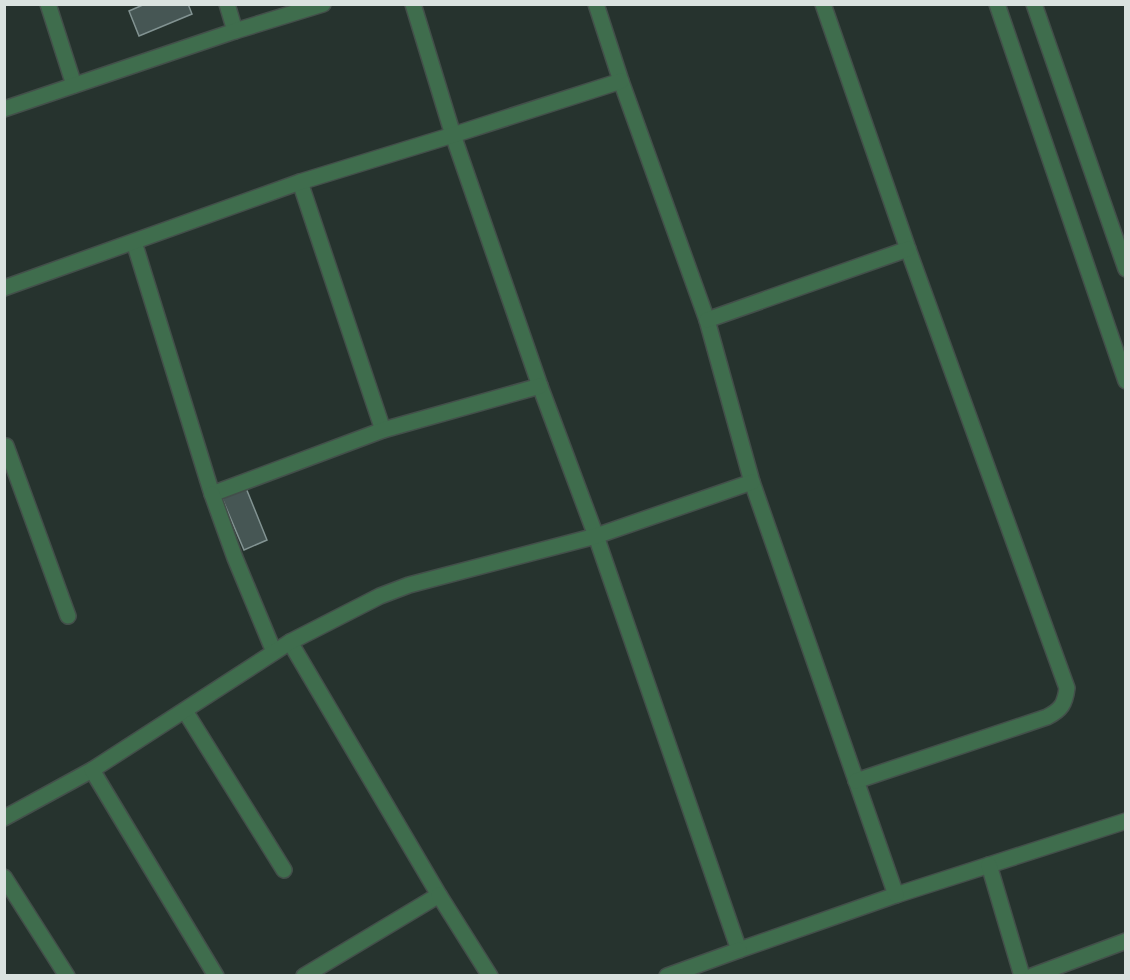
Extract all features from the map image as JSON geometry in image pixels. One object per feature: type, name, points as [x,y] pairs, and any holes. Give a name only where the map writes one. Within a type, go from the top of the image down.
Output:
[{"type":"street","points":[[48,4],[74,85]]},
{"type":"street","points":[[227,4],[235,31]]},
{"type":"street","points":[[4,108],[323,4]]},
{"type":"street","points":[[413,4],[453,135],[740,950]]},
{"type":"street","points":[[596,4],[621,81],[707,320],[752,482],[896,896]]},
{"type":"street","points":[[823,4],[908,249],[1067,688],[1066,698],[1061,707],[1047,717],[856,781]]},
{"type":"street","points":[[997,4],[1125,381]]},
{"type":"street","points":[[1035,4],[1125,269]]},
{"type":"street","points":[[4,288],[300,182],[621,81]]},
{"type":"street","points":[[300,182],[383,430]]},
{"type":"street","points":[[134,242],[212,494],[235,558],[274,652]]},
{"type":"street","points":[[707,320],[908,249]]},
{"type":"street","points":[[212,494],[383,430],[540,386]]},
{"type":"street","points":[[5,445],[68,616]]},
{"type":"street","points":[[4,818],[92,770],[290,642],[380,596],[596,536],[752,482]]},
{"type":"street","points":[[290,642],[439,895],[490,975]]},
{"type":"street","points":[[185,711],[284,870]]},
{"type":"street","points":[[92,770],[216,975]]},
{"type":"street","points":[[667,975],[896,896],[1125,821]]},
{"type":"street","points":[[989,865],[1022,975]]},
{"type":"street","points":[[4,877],[67,975]]},
{"type":"street","points":[[304,975],[439,895]]},
{"type":"street","points":[[1032,975],[1125,941]]},
{"type":"building","points":[[145,4],[188,4],[192,14],[139,36],[129,11]]},
{"type":"building","points":[[246,488],[267,540],[244,550],[222,498]]}]
